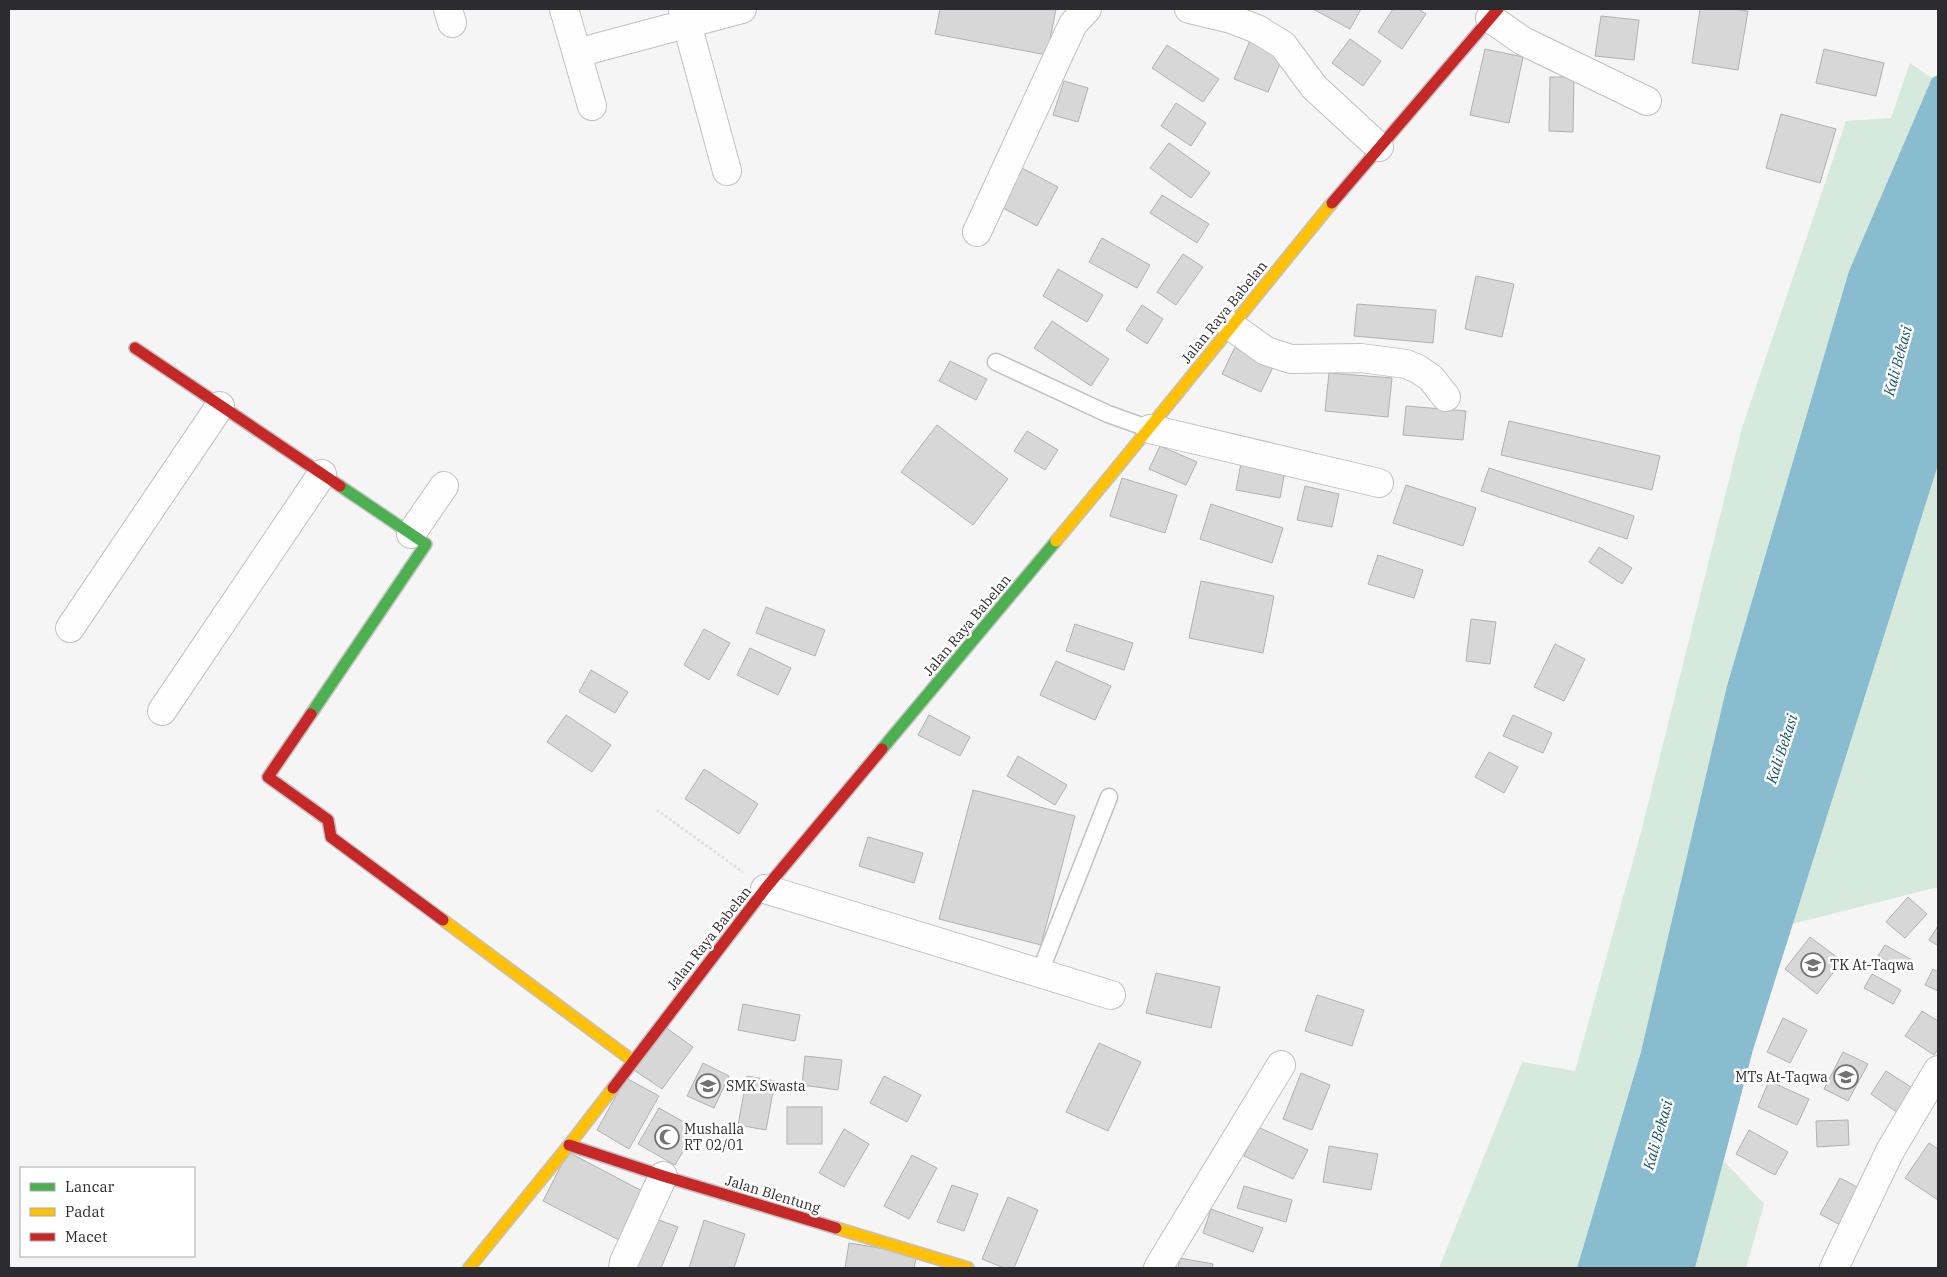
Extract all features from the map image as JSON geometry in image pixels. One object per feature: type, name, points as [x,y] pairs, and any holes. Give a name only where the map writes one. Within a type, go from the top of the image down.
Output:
[{"type":"main road","name":"Jalan Raya Babelan","points":[[469,1268],[569,1145],[765,889],[1150,429],[1231,326],[1379,147],[1494,14]]},
{"type":"main road","points":[[135,348],[426,544],[268,777],[328,820],[332,837],[633,1061]]},
{"type":"main road","name":"Jalan Blentung","points":[[569,1145],[663,1176],[968,1268]]},
{"type":"street","points":[[564,9],[592,106]]},
{"type":"street","points":[[577,53],[685,16],[742,9]]},
{"type":"street","points":[[977,232],[1073,24],[1087,9]]},
{"type":"street","points":[[1189,9],[1231,19],[1252,19],[1283,46],[1314,86],[1379,147]]},
{"type":"street","points":[[1494,14],[1523,41],[1647,101]]},
{"type":"street","points":[[685,16],[727,171]]},
{"type":"street","points":[[1231,326],[1266,351],[1291,359],[1361,358],[1406,364],[1418,369],[1431,378],[1446,397]]},
{"type":"street","points":[[70,628],[220,406]]},
{"type":"street","points":[[1150,429],[1379,483]]},
{"type":"street","points":[[162,711],[322,474]]},
{"type":"street","points":[[411,534],[444,486]]},
{"type":"street","points":[[765,889],[1111,995]]},
{"type":"street","points":[[1158,1268],[1281,1065]]},
{"type":"street","points":[[1834,1268],[1890,1151],[1938,1070]]},
{"type":"street","points":[[623,1268],[663,1176]]},
{"type":"lane","points":[[996,362],[1108,414],[1150,429]]},
{"type":"lane","points":[[1040,972],[1109,796]]},
{"type":"path","points":[[658,810],[765,889]]},
{"type":"green space","points":[[1910,63],[1932,78],[1849,271],[1641,1052],[1577,1268],[1439,1268],[1522,1062],[1575,1071],[1641,832],[1742,428],[1846,121],[1891,118]]},
{"type":"green space","points":[[1938,465],[1938,887],[1792,924]]},
{"type":"green space","points":[[1723,1160],[1764,1204],[1746,1268],[1695,1268]]},
{"type":"water","name":"Kali Bekasi","points":[[1938,75],[1938,465],[1753,1050],[1695,1268],[1577,1268],[1641,1052],[1727,686],[1849,271],[1932,78]]},
{"type":"building","points":[[940,9],[1056,9],[1047,55],[935,34]]},
{"type":"building","points":[[1313,9],[1361,9],[1350,29]]},
{"type":"building","points":[[1393,9],[1418,9],[1426,14],[1402,49],[1378,32]]},
{"type":"building","points":[[1700,9],[1748,11],[1738,70],[1692,63]]},
{"type":"building","points":[[1601,16],[1639,20],[1634,60],[1595,56]]},
{"type":"building","points":[[1251,38],[1285,52],[1268,92],[1234,79]]},
{"type":"building","points":[[1350,39],[1381,61],[1363,86],[1332,63]]},
{"type":"building","points":[[1167,45],[1219,79],[1203,102],[1152,68]]},
{"type":"building","points":[[1485,49],[1523,57],[1509,123],[1470,115]]},
{"type":"building","points":[[1824,49],[1884,63],[1876,96],[1816,83]]},
{"type":"building","points":[[1550,77],[1574,77],[1573,132],[1549,131]]},
{"type":"building","points":[[1064,81],[1088,88],[1078,122],[1053,115]]},
{"type":"building","points":[[1176,103],[1206,123],[1191,146],[1161,126]]},
{"type":"building","points":[[1781,114],[1836,129],[1820,183],[1766,168]]},
{"type":"building","points":[[1169,143],[1210,173],[1191,198],[1150,168]]},
{"type":"building","points":[[1022,168],[1058,187],[1037,226],[1001,207]]},
{"type":"building","points":[[1162,195],[1209,224],[1197,243],[1150,213]]},
{"type":"building","points":[[1102,238],[1150,265],[1137,288],[1089,262]]},
{"type":"building","points":[[1183,254],[1203,267],[1176,305],[1157,292]]},
{"type":"building","points":[[1058,269],[1103,295],[1087,322],[1043,296]]},
{"type":"building","points":[[1476,276],[1514,284],[1502,337],[1465,329]]},
{"type":"building","points":[[1357,304],[1436,310],[1433,343],[1354,336]]},
{"type":"building","points":[[1142,305],[1163,319],[1147,344],[1126,330]]},
{"type":"building","points":[[1052,321],[1109,359],[1091,386],[1034,348]]},
{"type":"building","points":[[1235,347],[1274,365],[1261,392],[1222,374]]},
{"type":"building","points":[[950,361],[987,379],[976,400],[939,381]]},
{"type":"building","points":[[1329,373],[1392,378],[1388,417],[1325,411]]},
{"type":"building","points":[[1406,406],[1466,411],[1463,440],[1403,435]]},
{"type":"building","points":[[1509,421],[1660,456],[1652,490],[1501,455]]},
{"type":"building","points":[[937,425],[1008,479],[973,525],[901,472]]},
{"type":"building","points":[[1027,431],[1058,450],[1045,470],[1014,451]]},
{"type":"building","points":[[1160,446],[1197,462],[1186,485],[1149,469]]},
{"type":"building","points":[[1241,463],[1285,471],[1280,498],[1236,490]]},
{"type":"building","points":[[1489,468],[1634,516],[1627,539],[1481,491]]},
{"type":"building","points":[[1122,478],[1177,495],[1165,533],[1110,516]]},
{"type":"building","points":[[1406,485],[1476,508],[1463,546],[1393,523]]},
{"type":"building","points":[[1305,486],[1339,494],[1332,527],[1297,520]]},
{"type":"building","points":[[1211,504],[1283,528],[1272,563],[1200,539]]},
{"type":"building","points":[[1599,547],[1632,568],[1622,584],[1589,562]]},
{"type":"building","points":[[1378,555],[1423,570],[1414,598],[1368,584]]},
{"type":"building","points":[[1201,581],[1274,596],[1263,653],[1189,638]]},
{"type":"building","points":[[766,607],[825,630],[815,656],[756,633]]},
{"type":"building","points":[[1471,619],[1496,622],[1490,664],[1466,661]]},
{"type":"building","points":[[1075,624],[1133,643],[1124,670],[1066,651]]},
{"type":"building","points":[[704,629],[730,643],[709,680],[684,665]]},
{"type":"building","points":[[1555,644],[1585,659],[1564,701],[1534,687]]},
{"type":"building","points":[[750,648],[791,668],[778,695],[737,675]]},
{"type":"building","points":[[1056,661],[1111,686],[1095,720],[1040,695]]},
{"type":"building","points":[[591,670],[628,692],[615,713],[579,692]]},
{"type":"building","points":[[566,715],[611,745],[592,772],[547,742]]},
{"type":"building","points":[[929,715],[970,737],[960,756],[918,735]]},
{"type":"building","points":[[1513,715],[1552,733],[1543,753],[1503,736]]},
{"type":"building","points":[[1489,752],[1518,767],[1504,793],[1475,777]]},
{"type":"building","points":[[1018,756],[1067,785],[1055,805],[1007,776]]},
{"type":"building","points":[[704,769],[758,804],[739,834],[685,799]]},
{"type":"building","points":[[973,790],[1075,816],[1041,945],[939,919]]},
{"type":"building","points":[[868,837],[923,853],[914,883],[859,866]]},
{"type":"building","points":[[1908,897],[1927,914],[1905,938],[1886,922]]},
{"type":"building","points":[[1938,926],[1938,946],[1929,940]]},
{"type":"building","name":"TK At-Taqwa","points":[[1810,937],[1842,961],[1817,994],[1785,969]]},
{"type":"building","points":[[1885,945],[1912,960],[1906,971],[1878,956]]},
{"type":"building","points":[[1933,969],[1938,972],[1938,991],[1925,985]]},
{"type":"building","points":[[1156,973],[1220,987],[1211,1028],[1146,1013]]},
{"type":"building","points":[[1872,974],[1901,990],[1893,1004],[1864,988]]},
{"type":"building","points":[[1317,995],[1364,1010],[1352,1046],[1305,1031]]},
{"type":"building","points":[[743,1004],[800,1015],[795,1041],[738,1030]]},
{"type":"building","points":[[1922,1011],[1938,1021],[1938,1049],[1934,1055],[1905,1036]]},
{"type":"building","name":"MTs At-Taqwa","points":[[1783,1018],[1807,1030],[1790,1063],[1767,1052]]},
{"type":"building","points":[[665,1027],[693,1047],[662,1089],[634,1070]]},
{"type":"building","points":[[1099,1043],[1141,1062],[1108,1131],[1066,1112]]},
{"type":"building","name":"MTs At-Taqwa","points":[[1843,1052],[1868,1064],[1848,1101],[1824,1089]]},
{"type":"building","points":[[805,1056],[842,1060],[838,1090],[802,1085]]},
{"type":"building","name":"SMK Swasta","points":[[703,1063],[729,1076],[714,1108],[687,1096]]},
{"type":"building","points":[[1886,1071],[1914,1089],[1898,1113],[1871,1094]]},
{"type":"building","points":[[1301,1073],[1330,1085],[1312,1130],[1283,1119]]},
{"type":"building","points":[[747,1076],[775,1081],[766,1130],[738,1125]]},
{"type":"building","points":[[884,1076],[921,1095],[907,1122],[870,1103]]},
{"type":"building","points":[[626,1078],[659,1096],[629,1149],[597,1130]]},
{"type":"building","points":[[1769,1081],[1809,1099],[1797,1125],[1758,1107]]},
{"type":"building","points":[[787,1107],[822,1107],[822,1144],[787,1144]]},
{"type":"building","name":"Mushalla RT 02/01","points":[[659,1108],[696,1129],[675,1165],[638,1144]]},
{"type":"building","points":[[1848,1120],[1849,1145],[1817,1147],[1816,1121]]},
{"type":"building","points":[[1258,1127],[1308,1150],[1293,1179],[1244,1156]]},
{"type":"building","points":[[844,1129],[869,1144],[844,1187],[819,1173]]},
{"type":"building","points":[[1749,1130],[1788,1152],[1775,1175],[1736,1154]]},
{"type":"building","points":[[1929,1143],[1938,1149],[1938,1200],[1905,1178]]},
{"type":"building","points":[[1329,1146],[1378,1154],[1371,1190],[1323,1182]]},
{"type":"building","points":[[568,1152],[646,1193],[621,1241],[543,1201]]},
{"type":"building","points":[[912,1155],[937,1168],[909,1219],[884,1206]]},
{"type":"building","points":[[1840,1178],[1861,1189],[1842,1226],[1820,1214]]},
{"type":"building","points":[[952,1185],[978,1194],[964,1231],[937,1222]]},
{"type":"building","points":[[1244,1186],[1292,1200],[1286,1222],[1237,1208]]},
{"type":"building","points":[[1008,1197],[1038,1210],[1014,1268],[1004,1268],[982,1259]]},
{"type":"building","points":[[1211,1209],[1263,1228],[1253,1252],[1203,1233]]},
{"type":"building","points":[[648,1216],[678,1227],[661,1268],[627,1268]]},
{"type":"building","points":[[704,1220],[745,1234],[734,1268],[689,1268]]},
{"type":"building","points":[[849,1243],[917,1254],[914,1268],[845,1268]]},
{"type":"building","points":[[1180,1258],[1213,1264],[1212,1268],[1178,1268]]},
{"type":"traffic: fast","points":[[311,714],[426,544],[340,486]]},
{"type":"traffic: fast","points":[[882,749],[1056,541]]},
{"type":"traffic: slow","points":[[1056,541],[1332,203]]},
{"type":"traffic: slow","points":[[443,920],[633,1061]]},
{"type":"traffic: slow","points":[[469,1268],[613,1088]]},
{"type":"traffic: slow","points":[[836,1228],[968,1268]]},
{"type":"traffic: jam","points":[[1332,203],[1498,9]]},
{"type":"traffic: jam","points":[[135,348],[340,486]]},
{"type":"traffic: jam","points":[[311,714],[268,777],[328,820],[331,837],[443,920]]},
{"type":"traffic: jam","points":[[613,1088],[765,889],[882,749]]},
{"type":"traffic: jam","points":[[569,1145],[663,1176],[836,1228]]},
{"type":"place","name":"TK At-Taqwa","points":[[1813,965]]},
{"type":"place","name":"MTs At-Taqwa","points":[[1846,1077]]},
{"type":"place","name":"SMK Swasta","points":[[708,1086]]},
{"type":"place","name":"Mushalla RT 02/01","points":[[667,1137]]}]
